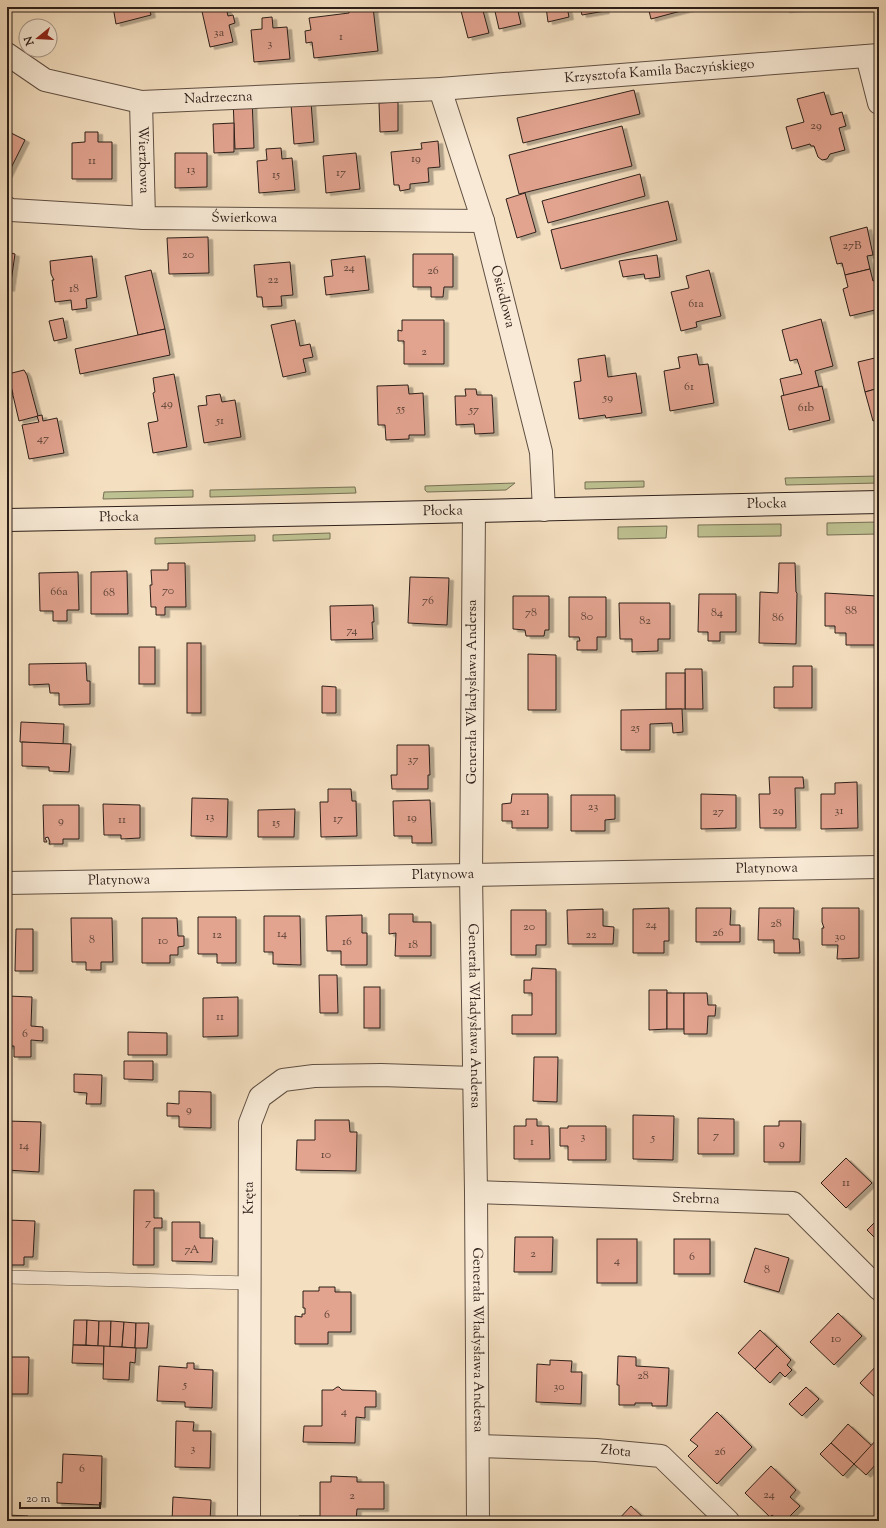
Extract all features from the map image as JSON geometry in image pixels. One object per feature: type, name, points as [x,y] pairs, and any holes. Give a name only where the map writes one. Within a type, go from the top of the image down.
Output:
[{"type":"street","name":"Nadrzeczna","points":[[7,54],[45,80],[141,102],[440,89]]},
{"type":"street","name":"Krzysztofa Kamila Baczyńskiego","points":[[440,89],[873,56]]},
{"type":"street","points":[[873,56],[879,103]]},
{"type":"street","name":"Osiedlowa","points":[[440,89],[483,221],[541,452],[544,510]]},
{"type":"street","name":"Wierzbowa","points":[[141,102],[144,218]]},
{"type":"street","name":"Świerkowa","points":[[7,208],[11,210],[144,218],[483,221]]},
{"type":"street","name":"Płocka","points":[[7,520],[879,502]]},
{"type":"street","name":"Generała Władysława Andersa","points":[[474,511],[471,875],[476,1192],[478,1521]]},
{"type":"street","name":"Platynowa","points":[[7,883],[879,867]]},
{"type":"street","name":"Kręta","points":[[248,1521],[250,1123],[260,1098],[283,1080],[314,1076],[381,1075],[474,1078]]},
{"type":"street","name":"Srebrna","points":[[476,1192],[793,1203],[879,1290]]},
{"type":"street","name":"Złota","points":[[478,1446],[596,1450],[661,1456],[728,1521]]},
{"type":"lane","points":[[7,1277],[250,1283]]},
{"type":"green space","points":[[879,476],[879,483],[786,485],[785,478]]},
{"type":"green space","points":[[644,481],[644,487],[585,489],[585,482]]},
{"type":"green space","points":[[515,483],[506,490],[427,492],[425,490],[425,486]]},
{"type":"green space","points":[[355,487],[356,493],[210,497],[210,490]]},
{"type":"green space","points":[[193,490],[193,497],[103,499],[104,492]]},
{"type":"green space","points":[[879,522],[879,534],[827,535],[827,523]]},
{"type":"green space","points":[[781,524],[781,536],[698,537],[698,525]]},
{"type":"green space","points":[[667,526],[666,538],[618,539],[618,527]]},
{"type":"green space","points":[[330,533],[330,539],[273,541],[273,535]]},
{"type":"green space","points":[[255,535],[255,541],[155,544],[155,538]]},
{"type":"building","points":[[113,7],[149,7],[151,15],[116,24]]},
{"type":"building","points":[[201,7],[226,7],[228,16],[233,15],[235,23],[229,25],[233,42],[210,47]]},
{"type":"building","points":[[349,7],[373,7],[378,51],[314,58],[312,42],[306,43],[305,31],[311,30],[309,18],[349,13]]},
{"type":"building","points":[[460,7],[482,7],[489,33],[468,38]]},
{"type":"building","points":[[494,7],[517,7],[521,24],[499,29]]},
{"type":"building","points":[[546,7],[567,7],[569,17],[548,22]]},
{"type":"building","points":[[580,7],[604,7],[605,11],[582,15]]},
{"type":"building","points":[[648,7],[696,7],[651,19]]},
{"type":"building","points":[[785,7],[816,7],[785,10]]},
{"type":"building","points":[[272,17],[273,28],[287,27],[290,59],[254,62],[251,30],[262,29],[262,18]]},
{"type":"building","points":[[634,90],[640,114],[523,143],[517,118]]},
{"type":"building","points":[[824,92],[831,115],[842,112],[846,126],[839,128],[845,150],[830,154],[827,159],[822,160],[818,157],[814,146],[811,146],[810,144],[792,149],[786,127],[804,122],[797,99]]},
{"type":"building","points":[[233,99],[252,99],[254,148],[235,149]]},
{"type":"building","points":[[311,102],[314,142],[294,144],[291,104]]},
{"type":"building","points":[[398,102],[398,131],[380,132],[379,103]]},
{"type":"building","points":[[234,123],[234,152],[214,153],[213,124]]},
{"type":"building","points":[[622,126],[632,166],[519,194],[509,155]]},
{"type":"building","points":[[7,131],[25,140],[7,176]]},
{"type":"building","points":[[85,132],[98,132],[98,142],[112,142],[112,179],[72,179],[72,143],[85,142]]},
{"type":"building","points":[[438,141],[440,167],[428,168],[429,182],[410,184],[410,189],[400,191],[399,185],[394,185],[391,152],[422,149],[421,143]]},
{"type":"building","points":[[281,148],[282,159],[292,158],[295,190],[259,193],[257,161],[267,160],[266,149]]},
{"type":"building","points":[[175,153],[207,153],[207,187],[175,188]]},
{"type":"building","points":[[356,153],[360,189],[326,193],[323,156]]},
{"type":"building","points":[[640,174],[645,196],[548,223],[542,201]]},
{"type":"building","points":[[525,193],[536,232],[517,238],[506,199]]},
{"type":"building","points":[[668,201],[677,240],[561,269],[551,230]]},
{"type":"building","points":[[867,227],[873,255],[867,256],[870,269],[845,275],[842,263],[837,264],[830,237]]},
{"type":"building","points":[[208,237],[209,273],[169,274],[167,238]]},
{"type":"building","points":[[7,252],[15,254],[10,289],[7,288]]},
{"type":"building","points":[[413,254],[453,254],[453,287],[444,287],[443,297],[431,297],[431,287],[413,287]]},
{"type":"building","points":[[657,255],[660,277],[645,279],[644,274],[623,277],[619,261]]},
{"type":"building","points":[[92,256],[97,297],[86,299],[87,308],[72,310],[71,300],[55,302],[52,280],[54,280],[51,274],[50,261]]},
{"type":"building","points":[[365,256],[369,290],[326,295],[324,277],[333,276],[331,260]]},
{"type":"building","points":[[290,262],[293,295],[281,296],[282,306],[263,307],[262,297],[257,297],[254,265]]},
{"type":"building","points":[[870,269],[873,281],[879,279],[879,309],[850,316],[843,289],[848,287],[845,275]]},
{"type":"building","points":[[151,270],[165,329],[138,335],[125,276]]},
{"type":"building","points":[[709,270],[721,316],[696,322],[697,327],[681,331],[671,292],[689,288],[686,276]]},
{"type":"building","points":[[63,318],[67,338],[54,341],[49,321]]},
{"type":"building","points":[[821,319],[833,366],[815,371],[819,387],[784,396],[780,379],[802,374],[797,359],[790,361],[782,330]]},
{"type":"building","points":[[295,320],[300,346],[310,344],[313,357],[303,359],[306,372],[283,377],[271,325]]},
{"type":"building","points":[[402,320],[444,320],[444,364],[404,364],[404,341],[398,341],[398,330],[402,331]]},
{"type":"building","points":[[165,329],[170,355],[80,374],[75,349]]},
{"type":"building","points":[[697,354],[699,365],[708,364],[714,403],[670,411],[664,371],[680,368],[678,357]]},
{"type":"building","points":[[605,355],[608,377],[636,373],[642,413],[606,418],[605,415],[579,419],[574,382],[581,381],[578,359]]},
{"type":"building","points":[[879,357],[879,388],[865,392],[858,362]]},
{"type":"building","points":[[24,370],[27,375],[38,416],[19,421],[8,374]]},
{"type":"building","points":[[7,371],[13,394],[7,395]]},
{"type":"building","points":[[174,374],[187,447],[153,453],[148,423],[158,421],[153,393],[155,392],[153,378]]},
{"type":"building","points":[[408,385],[409,394],[423,393],[425,435],[409,435],[409,439],[386,440],[385,425],[378,425],[377,386]]},
{"type":"building","points":[[822,386],[830,420],[789,430],[781,396]]},
{"type":"building","points":[[879,388],[879,419],[873,421],[865,392]]},
{"type":"building","points":[[465,389],[476,389],[477,395],[492,395],[494,433],[475,434],[474,424],[456,425],[455,396],[466,396]]},
{"type":"building","points":[[220,394],[222,402],[235,400],[241,437],[204,443],[198,406],[207,405],[206,396]]},
{"type":"building","points":[[42,415],[43,421],[57,418],[64,453],[29,459],[22,425],[39,422],[37,416]]},
{"type":"building","points":[[168,563],[185,563],[186,607],[165,607],[165,615],[156,615],[156,607],[151,607],[151,570],[168,570]]},
{"type":"building","points":[[779,563],[795,563],[797,593],[796,644],[759,643],[760,592],[778,593]]},
{"type":"building","points":[[127,571],[128,614],[91,614],[91,572]]},
{"type":"building","points":[[78,572],[79,610],[67,610],[67,621],[53,621],[53,611],[40,611],[39,573]]},
{"type":"building","points":[[410,577],[449,578],[447,625],[408,623]]},
{"type":"building","points":[[825,593],[877,596],[877,645],[846,645],[846,633],[835,633],[835,626],[825,626]]},
{"type":"building","points":[[699,594],[736,594],[736,632],[720,632],[720,641],[708,641],[708,632],[698,632]]},
{"type":"building","points":[[513,596],[549,596],[549,630],[545,630],[544,636],[526,636],[525,630],[513,629]]},
{"type":"building","points":[[569,597],[606,597],[606,637],[597,637],[597,650],[577,650],[577,641],[580,641],[579,637],[569,637]]},
{"type":"building","points":[[619,603],[670,603],[670,639],[658,639],[658,651],[632,652],[632,639],[620,639]]},
{"type":"building","points":[[373,605],[373,639],[331,640],[330,606]]},
{"type":"building","points":[[187,643],[201,643],[201,713],[187,713]]},
{"type":"building","points":[[877,643],[879,643],[879,708],[878,708]]},
{"type":"building","points":[[139,647],[155,647],[155,684],[139,684]]},
{"type":"building","points":[[528,654],[556,655],[556,710],[528,710]]},
{"type":"building","points":[[86,663],[87,681],[90,681],[90,704],[59,705],[59,693],[50,693],[49,684],[29,685],[29,664]]},
{"type":"building","points":[[793,666],[812,666],[812,708],[774,708],[774,687],[793,687]]},
{"type":"building","points":[[685,669],[702,669],[703,709],[685,709]]},
{"type":"building","points":[[666,673],[685,673],[685,709],[666,709]]},
{"type":"building","points":[[322,686],[336,687],[336,713],[322,713]]},
{"type":"building","points":[[682,709],[683,732],[673,733],[672,723],[650,724],[650,750],[621,750],[621,710]]},
{"type":"building","points":[[21,722],[64,724],[63,744],[20,742]]},
{"type":"building","points":[[22,742],[71,744],[69,772],[49,771],[49,767],[22,766]]},
{"type":"building","points":[[397,745],[429,745],[430,775],[428,775],[428,789],[392,789],[391,775],[397,775]]},
{"type":"building","points":[[769,777],[803,777],[804,788],[795,788],[796,828],[760,828],[759,794],[770,794]]},
{"type":"building","points":[[857,782],[858,828],[821,829],[821,794],[835,794],[835,783]]},
{"type":"building","points":[[328,789],[351,789],[352,801],[356,801],[357,836],[321,837],[320,802],[328,802]]},
{"type":"building","points":[[512,794],[548,794],[548,828],[512,828],[512,821],[502,821],[502,804],[511,803]]},
{"type":"building","points":[[701,794],[736,795],[736,828],[701,829]]},
{"type":"building","points":[[571,795],[615,795],[615,819],[605,820],[605,831],[571,831]]},
{"type":"building","points":[[192,798],[228,799],[227,837],[191,836]]},
{"type":"building","points":[[430,800],[432,843],[412,843],[412,836],[394,836],[393,801]]},
{"type":"building","points":[[103,804],[140,805],[140,838],[121,839],[121,835],[104,835]]},
{"type":"building","points":[[43,805],[79,805],[79,839],[63,839],[63,844],[49,844],[50,842],[48,837],[45,838],[47,842],[44,842]]},
{"type":"building","points":[[295,809],[294,837],[258,837],[258,810]]},
{"type":"building","points":[[669,908],[669,941],[664,941],[664,953],[633,953],[633,909]]},
{"type":"building","points":[[696,908],[731,908],[730,925],[740,925],[740,942],[696,942]]},
{"type":"building","points":[[759,908],[794,908],[793,939],[799,939],[800,953],[774,953],[774,940],[758,940]]},
{"type":"building","points":[[822,908],[859,908],[859,958],[837,959],[838,945],[822,945],[822,928],[824,928],[822,922]]},
{"type":"building","points":[[603,909],[603,926],[614,927],[613,944],[568,944],[567,910]]},
{"type":"building","points":[[511,910],[546,910],[546,945],[536,945],[536,955],[511,955]]},
{"type":"building","points":[[389,914],[413,914],[413,922],[431,922],[431,956],[395,956],[396,933],[389,934]]},
{"type":"building","points":[[362,915],[362,933],[367,933],[367,965],[341,965],[341,951],[327,951],[326,916]]},
{"type":"building","points":[[264,916],[300,916],[301,965],[273,964],[273,952],[264,952]]},
{"type":"building","points":[[198,917],[236,917],[236,963],[217,963],[217,954],[198,954]]},
{"type":"building","points":[[71,918],[112,918],[113,962],[101,962],[101,970],[86,970],[86,962],[72,962]]},
{"type":"building","points":[[142,918],[177,918],[178,936],[184,936],[184,946],[178,947],[178,955],[170,955],[170,963],[142,963]]},
{"type":"building","points":[[16,929],[33,929],[33,971],[15,971]]},
{"type":"building","points":[[532,968],[556,969],[556,1034],[512,1034],[512,1015],[532,1015],[532,993],[524,993],[524,980],[531,980]]},
{"type":"building","points":[[319,975],[337,975],[338,1013],[320,1013]]},
{"type":"building","points":[[364,987],[380,987],[380,1028],[364,1028]]},
{"type":"building","points":[[649,990],[667,990],[667,1029],[649,1030]]},
{"type":"building","points":[[667,993],[684,993],[684,1029],[667,1029]]},
{"type":"building","points":[[684,993],[707,993],[708,1005],[716,1005],[715,1016],[708,1016],[707,1034],[684,1034]]},
{"type":"building","points":[[7,996],[32,997],[31,1026],[43,1027],[43,1041],[31,1040],[31,1057],[14,1057],[14,1046],[7,1046]]},
{"type":"building","points":[[238,997],[238,1036],[203,1037],[203,998]]},
{"type":"building","points":[[128,1032],[167,1033],[167,1055],[128,1055]]},
{"type":"building","points":[[534,1057],[558,1057],[557,1102],[533,1101]]},
{"type":"building","points":[[124,1061],[153,1061],[153,1080],[124,1079]]},
{"type":"building","points":[[74,1074],[102,1075],[101,1104],[86,1104],[87,1093],[74,1092]]},
{"type":"building","points":[[179,1091],[211,1092],[211,1128],[179,1127],[179,1116],[167,1116],[167,1103],[179,1104]]},
{"type":"building","points":[[633,1115],[674,1116],[673,1160],[633,1159]]},
{"type":"building","points":[[698,1118],[734,1119],[734,1154],[698,1154]]},
{"type":"building","points":[[526,1119],[537,1119],[537,1126],[549,1126],[550,1159],[514,1159],[514,1126],[526,1126]]},
{"type":"building","points":[[315,1120],[349,1120],[350,1132],[357,1132],[356,1171],[296,1170],[297,1140],[315,1140]]},
{"type":"building","points":[[7,1121],[41,1122],[39,1172],[7,1170]]},
{"type":"building","points":[[779,1121],[801,1121],[800,1162],[764,1162],[764,1126],[779,1126]]},
{"type":"building","points":[[568,1126],[606,1126],[606,1160],[568,1160],[568,1146],[560,1146],[560,1128],[568,1128]]},
{"type":"building","points":[[846,1158],[872,1183],[846,1208],[821,1183]]},
{"type":"building","points":[[134,1190],[154,1190],[154,1218],[162,1218],[162,1228],[154,1228],[154,1265],[133,1265]]},
{"type":"building","points":[[879,1218],[879,1242],[867,1230]]},
{"type":"building","points":[[7,1220],[35,1221],[33,1257],[24,1257],[24,1265],[7,1265]]},
{"type":"building","points":[[172,1222],[200,1222],[200,1238],[213,1238],[212,1262],[172,1261]]},
{"type":"building","points":[[515,1237],[553,1237],[552,1272],[514,1272]]},
{"type":"building","points":[[597,1239],[637,1239],[637,1283],[597,1283]]},
{"type":"building","points":[[674,1239],[710,1239],[710,1274],[674,1274]]},
{"type":"building","points":[[755,1248],[789,1258],[779,1292],[744,1282]]},
{"type":"building","points":[[319,1287],[335,1287],[335,1292],[351,1292],[351,1332],[328,1332],[328,1344],[295,1344],[295,1316],[302,1317],[302,1314],[305,1314],[305,1308],[303,1308],[303,1291],[319,1291]]},
{"type":"building","points":[[838,1313],[862,1336],[834,1365],[810,1342]]},
{"type":"building","points":[[74,1320],[87,1320],[86,1345],[73,1345]]},
{"type":"building","points":[[87,1320],[99,1321],[98,1346],[86,1345]]},
{"type":"building","points":[[99,1321],[111,1321],[110,1347],[98,1346]]},
{"type":"building","points":[[111,1321],[124,1322],[122,1347],[110,1347]]},
{"type":"building","points":[[124,1322],[136,1323],[135,1348],[122,1347]]},
{"type":"building","points":[[136,1323],[149,1323],[147,1348],[135,1348]]},
{"type":"building","points":[[760,1330],[777,1346],[755,1369],[738,1353]]},
{"type":"building","points":[[73,1345],[104,1346],[104,1364],[72,1363]]},
{"type":"building","points":[[104,1346],[136,1348],[135,1363],[130,1362],[129,1380],[103,1379]]},
{"type":"building","points":[[777,1346],[791,1360],[787,1365],[792,1370],[785,1377],[780,1372],[770,1383],[755,1369]]},
{"type":"building","points":[[618,1356],[636,1357],[636,1366],[669,1368],[667,1406],[652,1406],[652,1403],[619,1405],[619,1385],[617,1385]]},
{"type":"building","points":[[7,1357],[29,1357],[28,1394],[7,1394]]},
{"type":"building","points":[[550,1360],[572,1361],[571,1372],[582,1372],[581,1404],[536,1402],[537,1364],[550,1365]]},
{"type":"building","points":[[187,1363],[194,1363],[194,1369],[213,1370],[212,1408],[185,1407],[185,1402],[157,1401],[159,1366],[187,1368]]},
{"type":"building","points":[[879,1363],[879,1401],[860,1383]]},
{"type":"building","points":[[337,1387],[342,1390],[376,1391],[376,1407],[365,1407],[365,1418],[356,1417],[355,1443],[303,1442],[304,1426],[322,1426],[322,1390],[333,1390]]},
{"type":"building","points":[[806,1387],[819,1399],[802,1416],[789,1404]]},
{"type":"building","points":[[717,1412],[752,1447],[717,1484],[688,1456],[698,1446],[690,1440]]},
{"type":"building","points":[[176,1421],[194,1422],[193,1431],[211,1431],[210,1468],[175,1467]]},
{"type":"building","points":[[848,1424],[872,1446],[854,1464],[831,1443]]},
{"type":"building","points":[[878,1438],[879,1464],[878,1462],[866,1475],[854,1464]]},
{"type":"building","points":[[831,1443],[854,1464],[843,1476],[820,1454]]},
{"type":"building","points":[[63,1454],[102,1456],[101,1505],[57,1503],[57,1482],[62,1483]]},
{"type":"building","points":[[771,1466],[796,1490],[790,1497],[800,1506],[785,1521],[779,1521],[772,1515],[770,1517],[745,1493]]},
{"type":"building","points":[[331,1476],[357,1477],[357,1482],[384,1482],[384,1509],[357,1509],[356,1521],[299,1521],[299,1516],[320,1516],[320,1482],[331,1482]]},
{"type":"building","points":[[173,1497],[211,1500],[210,1521],[172,1521]]},
{"type":"building","points":[[631,1506],[647,1521],[617,1521]]},
{"type":"building","points":[[7,1515],[28,1516],[28,1521],[7,1521]]}]
